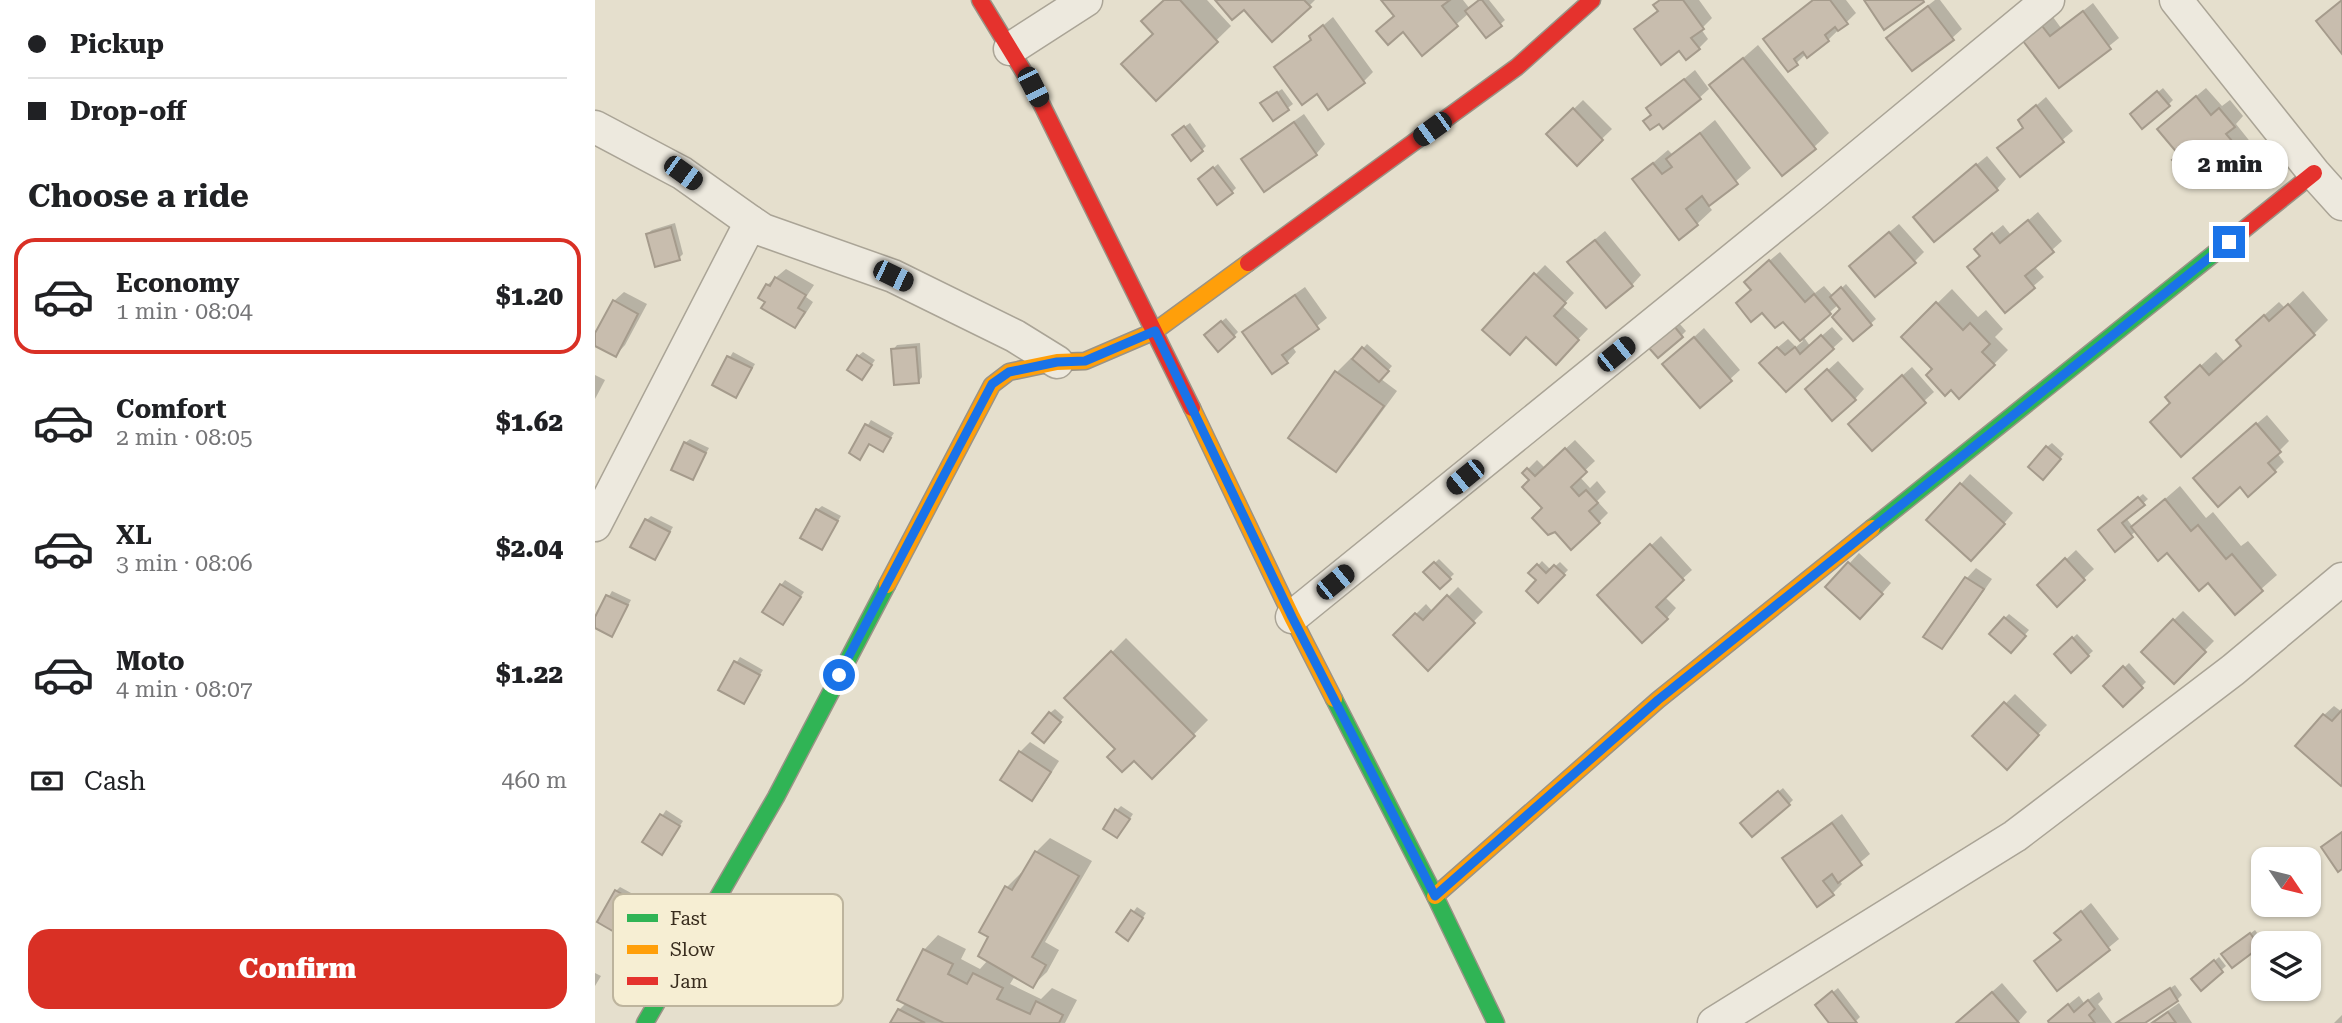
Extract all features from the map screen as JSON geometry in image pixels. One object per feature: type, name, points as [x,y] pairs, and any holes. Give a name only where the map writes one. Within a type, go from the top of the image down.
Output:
[{"type":"street","points":[[981,0],[1033,87],[1155,331],[1292,617],[1435,896],[1496,1023]]},
{"type":"street","points":[[1010,49],[1086,0]]},
{"type":"street","points":[[720,894],[776,797],[992,384],[1009,372],[1057,362],[1085,361],[1155,331],[1517,66],[1592,0]]},
{"type":"street","points":[[1292,617],[2048,0]]},
{"type":"street","points":[[2176,0],[2314,173],[2342,204]]},
{"type":"street","points":[[595,127],[683,173],[763,230],[893,276],[1015,336],[1057,362]]},
{"type":"street","points":[[1435,896],[1669,691],[2314,173]]},
{"type":"street","points":[[595,525],[751,222]]},
{"type":"street","points":[[1714,1023],[2015,836],[2233,670],[2342,579]]},
{"type":"street","points":[[645,1023],[655,1006]]},
{"type":"building","points":[[1164,0],[1180,0],[1218,42],[1156,101],[1121,64],[1153,34],[1141,21]]},
{"type":"building","points":[[1215,0],[1304,0],[1311,7],[1272,42],[1244,10],[1232,20]]},
{"type":"building","points":[[1381,0],[1450,0],[1442,6],[1458,26],[1422,56],[1403,32],[1388,45],[1376,31],[1394,16]]},
{"type":"building","points":[[1482,0],[1502,26],[1486,38],[1465,11]]},
{"type":"building","points":[[1660,0],[1683,0],[1704,29],[1691,38],[1700,49],[1686,60],[1679,51],[1661,65],[1634,29],[1658,11],[1653,5]]},
{"type":"building","points":[[1813,0],[1830,0],[1848,24],[1838,31],[1835,27],[1825,35],[1829,41],[1807,58],[1803,52],[1794,59],[1798,65],[1788,72],[1763,39]]},
{"type":"building","points":[[1864,0],[1923,0],[1924,2],[1884,30]]},
{"type":"building","points":[[2342,0],[2342,54],[2316,21]]},
{"type":"building","points":[[1928,6],[1954,40],[1912,71],[1886,38]]},
{"type":"building","points":[[2083,11],[2111,49],[2059,88],[2023,41],[2042,26],[2050,36]]},
{"type":"building","points":[[1323,25],[1365,83],[1328,110],[1317,94],[1302,105],[1274,67],[1311,40],[1309,36]]},
{"type":"building","points":[[1743,58],[1816,149],[1782,176],[1709,85]]},
{"type":"building","points":[[1684,79],[1701,99],[1663,129],[1659,124],[1650,130],[1643,121],[1651,115],[1646,108]]},
{"type":"building","points":[[2157,91],[2170,106],[2142,129],[2130,114]]},
{"type":"building","points":[[1277,92],[1289,110],[1273,121],[1260,103]]},
{"type":"building","points":[[2196,96],[2211,115],[2219,108],[2235,127],[2226,134],[2244,155],[2212,182],[2200,167],[2187,178],[2172,160],[2179,155],[2157,129]]},
{"type":"building","points":[[2036,105],[2064,142],[2020,177],[1997,148],[2023,128],[2018,120]]},
{"type":"building","points":[[1573,108],[1603,140],[1577,166],[1546,134]]},
{"type":"building","points":[[1294,122],[1317,155],[1264,192],[1241,159]]},
{"type":"building","points":[[1184,126],[1203,151],[1191,161],[1172,135]]},
{"type":"building","points":[[1700,133],[1738,184],[1709,206],[1702,196],[1686,209],[1698,225],[1679,240],[1632,179],[1653,163],[1662,174],[1672,167],[1666,159]]},
{"type":"building","points":[[1976,164],[1998,190],[1934,242],[1913,217]]},
{"type":"building","points":[[1213,167],[1233,193],[1217,205],[1198,179]]},
{"type":"building","points":[[2028,220],[2054,252],[2025,276],[2035,288],[2005,313],[1967,267],[1980,256],[1974,249],[1992,233],[2000,243]]},
{"type":"building","points":[[671,227],[680,260],[655,267],[646,234]]},
{"type":"building","points":[[1889,232],[1916,263],[1875,297],[1849,266]]},
{"type":"building","points":[[1595,240],[1633,286],[1606,308],[1567,262]]},
{"type":"building","points":[[1769,260],[1805,302],[1814,294],[1831,314],[1800,341],[1783,322],[1775,328],[1762,313],[1751,322],[1736,303],[1751,290],[1744,282]]},
{"type":"building","points":[[1534,273],[1566,303],[1554,316],[1579,340],[1556,365],[1526,337],[1510,355],[1482,330]]},
{"type":"building","points":[[775,277],[806,295],[798,308],[805,312],[795,328],[761,308],[765,302],[758,298],[766,284],[770,286]]},
{"type":"building","points":[[1841,287],[1872,325],[1853,341],[1832,317],[1840,309],[1830,297]]},
{"type":"building","points":[[1295,295],[1319,329],[1282,355],[1288,363],[1272,374],[1242,332]]},
{"type":"building","points":[[613,300],[638,314],[616,357],[595,346],[595,333]]},
{"type":"building","points":[[1936,302],[1963,330],[1970,323],[1990,344],[1982,352],[1995,365],[1959,399],[1951,390],[1945,396],[1926,375],[1932,369],[1901,337]]},
{"type":"building","points":[[2288,304],[2315,335],[2181,457],[2150,422],[2170,403],[2165,397],[2200,365],[2209,375],[2241,346],[2236,340],[2264,315],[2269,321]]},
{"type":"building","points":[[1221,321],[1235,337],[1218,352],[1204,335]]},
{"type":"building","points":[[1674,326],[1683,337],[1658,358],[1649,348]]},
{"type":"building","points":[[1821,335],[1834,349],[1786,392],[1759,363],[1777,347],[1785,355],[1795,347],[1800,354]]},
{"type":"building","points":[[1694,337],[1732,381],[1700,408],[1662,364]]},
{"type":"building","points":[[916,347],[919,383],[894,385],[891,349]]},
{"type":"building","points":[[1362,347],[1389,371],[1379,382],[1352,359]]},
{"type":"building","points":[[857,355],[872,365],[862,380],[847,370]]},
{"type":"building","points":[[727,356],[752,368],[736,398],[712,385]]},
{"type":"building","points":[[1827,369],[1856,400],[1832,421],[1805,389]]},
{"type":"building","points":[[1335,371],[1384,406],[1336,472],[1288,438]]},
{"type":"building","points":[[1902,375],[1926,403],[1872,451],[1848,424]]},
{"type":"building","points":[[2256,423],[2281,452],[2268,463],[2276,472],[2248,497],[2240,487],[2218,507],[2193,478]]},
{"type":"building","points":[[865,424],[891,438],[883,452],[869,444],[860,460],[849,453]]},
{"type":"building","points":[[684,442],[706,453],[693,480],[671,470]]},
{"type":"building","points":[[2046,446],[2061,459],[2043,480],[2028,467]]},
{"type":"building","points":[[1565,448],[1587,472],[1571,487],[1579,496],[1586,490],[1598,503],[1589,511],[1600,523],[1571,550],[1555,532],[1548,535],[1532,518],[1542,508],[1522,487],[1529,480],[1522,473],[1527,468],[1535,476]]},
{"type":"building","points":[[1960,483],[2005,524],[1971,561],[1926,520]]},
{"type":"building","points":[[2138,497],[2145,505],[2122,523],[2133,537],[2115,552],[2098,530]]},
{"type":"building","points":[[2165,499],[2191,531],[2198,525],[2226,559],[2232,554],[2263,591],[2235,615],[2208,583],[2199,591],[2167,553],[2158,561],[2131,527]]},
{"type":"building","points":[[816,509],[838,521],[822,550],[800,538]]},
{"type":"building","points":[[645,519],[670,532],[655,560],[630,547]]},
{"type":"building","points":[[1650,544],[1684,580],[1656,607],[1668,619],[1642,643],[1597,595]]},
{"type":"building","points":[[2065,558],[2085,580],[2057,607],[2037,585]]},
{"type":"building","points":[[1434,562],[1451,579],[1440,589],[1423,572]]},
{"type":"building","points":[[1848,562],[1883,594],[1860,619],[1825,587]]},
{"type":"building","points":[[1537,564],[1546,573],[1554,565],[1565,575],[1538,603],[1526,591],[1536,580],[1528,573]]},
{"type":"building","points":[[1965,577],[1984,589],[1942,649],[1923,637]]},
{"type":"building","points":[[780,584],[801,597],[783,625],[762,612]]},
{"type":"building","points":[[606,595],[628,605],[612,637],[595,628],[595,617]]},
{"type":"building","points":[[1447,595],[1475,623],[1428,671],[1393,635],[1415,613],[1423,620]]},
{"type":"building","points":[[2004,617],[2026,636],[2011,653],[1989,634]]},
{"type":"building","points":[[2173,619],[2206,652],[2174,684],[2141,652]]},
{"type":"building","points":[[2072,637],[2089,656],[2071,673],[2054,654]]},
{"type":"building","points":[[1111,651],[1195,736],[1152,779],[1134,761],[1122,772],[1107,757],[1115,749],[1064,698]]},
{"type":"building","points":[[734,661],[760,675],[744,704],[718,690]]},
{"type":"building","points":[[2123,666],[2143,688],[2123,707],[2103,686]]},
{"type":"building","points":[[2004,702],[2039,735],[2007,770],[1972,736]]},
{"type":"building","points":[[2342,710],[2341,786],[2295,746],[2323,714],[2332,721]]},
{"type":"building","points":[[1049,712],[1061,722],[1044,743],[1032,733]]},
{"type":"building","points":[[1019,751],[1051,772],[1032,801],[1000,780]]},
{"type":"building","points":[[1778,791],[1790,805],[1752,837],[1740,823]]},
{"type":"building","points":[[1115,809],[1130,819],[1117,838],[1103,829]]},
{"type":"building","points":[[660,814],[680,826],[662,855],[642,842]]},
{"type":"building","points":[[1832,823],[1862,865],[1838,883],[1832,874],[1823,881],[1834,895],[1817,907],[1782,858]]},
{"type":"building","points":[[2342,832],[2342,869],[2338,872],[2321,847]]},
{"type":"building","points":[[1035,851],[1079,876],[1032,957],[1046,965],[1033,988],[978,956],[988,937],[979,932],[1005,886],[1012,890]]},
{"type":"building","points":[[615,890],[622,894],[613,894],[613,931],[597,922]]},
{"type":"building","points":[[1131,910],[1143,918],[1128,941],[1116,932]]},
{"type":"building","points":[[2081,911],[2110,950],[2057,991],[2034,961],[2061,940],[2054,933]]},
{"type":"building","points":[[2251,934],[2251,954],[2232,968],[2221,954]]},
{"type":"building","points":[[923,949],[953,964],[948,974],[967,984],[973,973],[1003,988],[997,999],[1030,1014],[1036,1001],[1063,1015],[1059,1023],[944,1023],[897,1000]]},
{"type":"building","points":[[2214,960],[2223,972],[2201,991],[2191,979]]},
{"type":"building","points":[[2170,988],[2178,1001],[2145,1023],[2116,1023]]},
{"type":"building","points":[[1832,991],[1857,1023],[1829,1023],[1815,1005]]},
{"type":"building","points":[[1992,992],[2019,1023],[1956,1023]]},
{"type":"building","points":[[2088,1000],[2095,1009],[2089,1015],[2095,1023],[2049,1023],[2048,1021],[2068,1004],[2074,1012]]},
{"type":"building","points":[[898,1009],[925,1023],[890,1023]]},
{"type":"building","points":[[2168,1012],[2176,1023],[2152,1023]]},
{"type":"traffic: fast","points":[[1872,528],[2221,248]]},
{"type":"traffic: fast","points":[[720,894],[776,797],[887,585]]},
{"type":"traffic: fast","points":[[1334,699],[1435,896],[1496,1023]]},
{"type":"traffic: fast","points":[[645,1023],[655,1006]]},
{"type":"traffic: slow","points":[[887,585],[992,385],[1009,372],[1057,362],[1085,361],[1155,331],[1248,263]]},
{"type":"traffic: slow","points":[[1192,408],[1334,699]]},
{"type":"traffic: slow","points":[[1435,896],[1658,700],[1872,528]]},
{"type":"traffic: jam","points":[[980,0],[1033,87],[1192,408]]},
{"type":"traffic: jam","points":[[1248,263],[1517,67],[1592,0]]},
{"type":"traffic: jam","points":[[2221,248],[2314,173]]},
{"type":"route","points":[[839,675],[992,384],[1009,372],[1057,362],[1085,361],[1155,331],[1292,617],[1435,896],[1658,700],[2229,242]]}]
